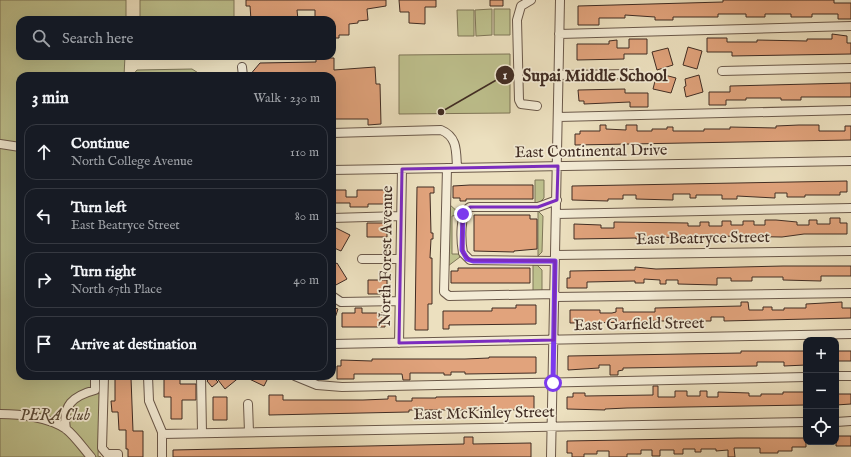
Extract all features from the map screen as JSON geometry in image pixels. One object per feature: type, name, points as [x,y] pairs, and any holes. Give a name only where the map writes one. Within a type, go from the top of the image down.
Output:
[{"type":"street","points":[[530,0],[521,6],[517,20],[519,100],[521,104],[537,106]]},
{"type":"street","points":[[551,457],[558,166],[560,0]]},
{"type":"street","points":[[559,34],[851,26]]},
{"type":"street","points":[[722,72],[851,68]]},
{"type":"street","points":[[558,75],[633,74]]},
{"type":"street","points":[[558,117],[851,110]]},
{"type":"street","points":[[336,133],[441,130],[449,134],[454,141],[457,168]]},
{"type":"street","points":[[0,144],[16,146]]},
{"type":"street","name":"East Continental Drive","points":[[336,170],[851,161]]},
{"type":"street","points":[[447,168],[444,292],[449,296],[851,293]]},
{"type":"street","name":"North Forest Avenue","points":[[398,344],[402,169]]},
{"type":"street","points":[[538,207],[557,200]]},
{"type":"street","name":"East Beatryce Street","points":[[538,207],[473,207],[464,211],[462,217],[462,250],[464,256],[473,261],[851,251]]},
{"type":"street","points":[[538,207],[556,215],[851,208]]},
{"type":"street","points":[[336,218],[401,216]]},
{"type":"street","points":[[362,259],[400,259]]},
{"type":"street","points":[[336,299],[341,302],[399,301]]},
{"type":"street","name":"East Garfield Street","points":[[336,344],[398,344],[851,334]]},
{"type":"street","points":[[839,376],[851,376]]},
{"type":"street","points":[[306,380],[317,384],[334,387],[803,377]]},
{"type":"street","points":[[66,429],[64,418],[66,409],[72,400],[84,393],[95,390],[95,380]]},
{"type":"street","points":[[104,380],[102,448],[108,454],[118,454],[118,457]]},
{"type":"street","points":[[148,380],[149,401],[162,434],[162,457]]},
{"type":"street","points":[[201,380],[202,433]]},
{"type":"street","points":[[248,404],[249,432]]},
{"type":"street","points":[[0,414],[38,417],[66,429],[90,457]]},
{"type":"street","points":[[839,422],[851,421]]},
{"type":"street","name":"East McKinley Street","points":[[162,434],[803,422]]},
{"type":"highlighted area","points":[[558,166],[557,200],[538,207],[470,207],[462,217],[463,253],[470,260],[555,261],[554,340],[399,343],[402,169]]},
{"type":"green space","name":"PERA Club","points":[[0,0],[126,0],[126,16],[16,16],[16,60],[125,60],[124,72],[16,72],[16,380],[101,380],[98,456],[101,457],[0,457]]},
{"type":"green space","points":[[140,0],[234,0],[234,16],[140,16]]},
{"type":"green space","points":[[492,9],[492,35],[476,36],[475,10]]},
{"type":"green space","points":[[494,9],[510,9],[510,35],[494,35]]},
{"type":"green space","points":[[457,10],[474,10],[474,36],[458,36]]},
{"type":"green space","points":[[510,54],[510,113],[399,114],[399,55]]},
{"type":"green space","points":[[192,69],[197,72],[135,72],[137,70]]},
{"type":"green space","points":[[535,180],[544,180],[544,198],[539,203],[535,203]]},
{"type":"green space","points":[[449,204],[459,213],[458,215],[452,216],[452,254],[459,254],[460,257],[448,266]]},
{"type":"green space","points":[[538,211],[543,216],[542,252],[538,256]]},
{"type":"green space","points":[[533,265],[537,265],[542,270],[542,291],[533,292]]},
{"type":"building","points":[[246,0],[386,0],[386,6],[367,9],[368,20],[349,24],[349,35],[339,35],[339,38],[336,38],[336,16],[315,16],[315,10],[297,10],[298,16],[251,16],[250,6],[246,6]]},
{"type":"building","points":[[399,0],[436,0],[436,7],[425,7],[425,24],[409,23],[409,12],[400,12]]},
{"type":"building","points":[[490,0],[503,0],[503,6],[490,6]]},
{"type":"building","points":[[723,0],[834,0],[834,3],[851,3],[851,19],[838,19],[838,14],[812,14],[812,17],[791,17],[791,14],[765,14],[765,17],[746,17],[746,14],[718,14],[718,17],[673,17],[673,20],[655,20],[655,17],[625,15],[625,18],[599,18],[599,25],[578,25],[578,6],[723,2]]},
{"type":"building","points":[[832,34],[847,36],[847,43],[851,43],[851,54],[732,56],[732,52],[707,52],[707,38],[727,38],[727,42],[757,42],[757,40],[807,41],[807,39],[832,39]]},
{"type":"building","points":[[629,39],[647,39],[647,54],[624,54],[624,59],[577,60],[577,44],[609,44],[609,41],[617,40],[617,48],[629,48]]},
{"type":"building","points":[[688,47],[702,51],[697,69],[683,65]]},
{"type":"building","points":[[668,48],[673,65],[657,70],[652,52]]},
{"type":"building","points":[[316,60],[334,60],[334,70],[375,67],[376,84],[380,84],[381,124],[368,125],[368,119],[336,119],[336,72],[252,72],[260,63],[316,62]]},
{"type":"building","points":[[657,73],[676,78],[671,93],[653,89]]},
{"type":"building","points":[[699,75],[703,92],[686,97],[684,87],[686,86],[685,79]]},
{"type":"building","points":[[851,83],[851,97],[801,97],[801,100],[781,100],[781,98],[746,98],[746,100],[726,100],[726,105],[709,105],[709,92],[730,92],[730,86]]},
{"type":"building","points":[[625,89],[625,93],[648,93],[648,107],[630,107],[630,102],[584,104],[584,101],[579,101],[578,90]]},
{"type":"building","points":[[600,125],[606,125],[606,129],[626,130],[626,125],[637,125],[637,131],[667,129],[667,127],[673,127],[673,131],[704,131],[704,129],[730,129],[730,127],[776,128],[776,126],[819,125],[819,131],[845,131],[845,126],[851,126],[851,140],[575,145],[575,134],[580,134],[580,131],[600,131]]},
{"type":"building","points":[[847,181],[847,192],[840,192],[840,195],[805,195],[805,197],[787,197],[787,193],[775,193],[775,198],[737,196],[737,199],[722,199],[722,195],[696,195],[696,198],[690,198],[690,194],[673,194],[673,200],[636,199],[636,195],[623,195],[623,199],[608,199],[608,201],[572,200],[572,186]]},
{"type":"building","points":[[533,185],[533,199],[466,199],[466,201],[460,201],[460,198],[453,198],[453,186]]},
{"type":"building","points":[[417,187],[434,187],[434,193],[430,193],[431,233],[433,233],[433,239],[431,239],[430,258],[432,258],[432,304],[428,304],[428,330],[415,330]]},
{"type":"building","points":[[336,190],[346,190],[346,197],[357,197],[357,190],[390,190],[390,204],[368,204],[368,207],[350,207],[350,203],[336,203]]},
{"type":"building","points":[[474,215],[530,215],[530,219],[537,219],[537,249],[514,252],[474,251]]},
{"type":"building","points":[[830,218],[840,218],[840,223],[847,223],[847,234],[804,234],[782,237],[697,236],[697,238],[653,237],[653,239],[574,239],[574,224],[601,225],[601,228],[614,228],[614,222],[688,223],[688,226],[700,226],[700,222],[709,222],[709,226],[722,226],[722,221],[731,221],[731,225],[743,225],[743,221],[754,221],[754,225],[765,225],[765,220],[776,220],[797,222],[797,225],[809,225],[809,220],[817,220],[817,224],[830,224]]},
{"type":"building","points":[[367,223],[387,223],[387,237],[367,237]]},
{"type":"building","points":[[336,228],[350,235],[341,251],[336,249]]},
{"type":"building","points":[[336,264],[347,279],[336,285]]},
{"type":"building","points":[[851,266],[851,276],[821,276],[821,281],[783,280],[783,277],[752,277],[752,281],[731,281],[731,278],[717,278],[717,285],[678,284],[678,280],[666,280],[666,284],[660,284],[660,280],[644,279],[644,283],[635,283],[635,281],[587,282],[587,288],[567,288],[567,278],[570,278],[570,271],[635,270],[635,267],[656,269]]},
{"type":"building","points":[[458,268],[530,268],[530,283],[451,283],[451,271],[458,271]]},
{"type":"building","points":[[368,280],[387,280],[387,294],[368,294]]},
{"type":"building","points":[[741,302],[748,302],[749,310],[763,310],[763,307],[772,307],[772,310],[784,310],[784,308],[806,308],[806,304],[842,302],[842,308],[851,308],[851,318],[724,321],[724,317],[711,317],[711,321],[570,323],[570,310],[600,310],[600,313],[612,313],[616,312],[616,308],[623,308],[623,312],[655,312],[655,308],[741,306]]},
{"type":"building","points":[[516,305],[536,305],[536,324],[449,325],[449,329],[443,329],[443,311],[492,311],[492,308],[516,308]]},
{"type":"building","points":[[355,308],[362,308],[362,313],[385,313],[385,327],[342,327],[342,313],[355,313]]},
{"type":"building","points":[[741,351],[803,351],[803,365],[784,366],[784,362],[757,362],[757,366],[623,368],[623,370],[618,371],[618,375],[610,375],[610,365],[599,365],[599,368],[568,370],[568,356],[741,353]]},
{"type":"building","points":[[839,351],[851,351],[851,361],[839,361]]},
{"type":"building","points":[[489,357],[536,357],[536,373],[465,374],[465,372],[451,372],[451,375],[444,375],[444,373],[410,373],[410,380],[403,380],[402,374],[354,374],[354,379],[337,379],[337,366],[341,366],[341,360],[372,361],[372,359],[465,359]]},
{"type":"building","points":[[115,380],[131,380],[133,431],[143,431],[143,457],[128,457],[128,449],[126,449],[126,430],[119,430],[118,412],[112,412],[111,401],[115,401]]},
{"type":"building","points":[[164,380],[180,380],[180,384],[196,384],[196,400],[182,400],[182,419],[171,419],[171,397],[164,397]]},
{"type":"building","points":[[216,380],[218,382],[212,387],[207,381]]},
{"type":"building","points":[[218,380],[236,380],[225,389]]},
{"type":"building","points":[[251,380],[267,380],[264,386]]},
{"type":"building","points":[[653,386],[658,386],[658,397],[675,397],[675,391],[687,391],[687,396],[700,396],[700,391],[707,391],[707,397],[718,397],[718,392],[749,393],[749,396],[761,396],[761,394],[803,392],[803,405],[627,408],[605,410],[567,409],[567,397],[573,397],[573,393],[585,393],[585,396],[653,395]]},
{"type":"building","points":[[839,394],[851,394],[851,404],[839,405]]},
{"type":"building","points":[[269,395],[283,395],[283,400],[363,400],[388,399],[388,396],[396,396],[396,401],[412,401],[412,398],[436,397],[534,396],[534,410],[409,410],[409,412],[269,415]]},
{"type":"building","points":[[213,397],[227,397],[227,420],[213,420]]},
{"type":"building","points":[[839,436],[851,436],[851,446],[836,446],[839,445]]},
{"type":"building","points":[[464,437],[473,437],[473,444],[531,443],[531,457],[173,457],[173,450],[464,444]]},
{"type":"building","points":[[803,438],[803,445],[806,445],[806,447],[792,447],[792,451],[778,451],[778,453],[760,453],[760,448],[734,448],[735,457],[728,457],[728,450],[716,451],[716,449],[701,449],[701,452],[695,452],[695,449],[683,449],[683,454],[674,454],[674,450],[660,450],[660,456],[652,456],[652,450],[641,450],[641,454],[627,454],[627,457],[609,457],[609,451],[597,451],[597,454],[584,454],[584,457],[572,457],[572,453],[567,453],[567,441]]},
{"type":"place","name":"Supai Middle School","points":[[441,112]]},
{"type":"route","points":[[463,214],[462,250],[467,259],[473,261],[555,261],[553,383]]}]
